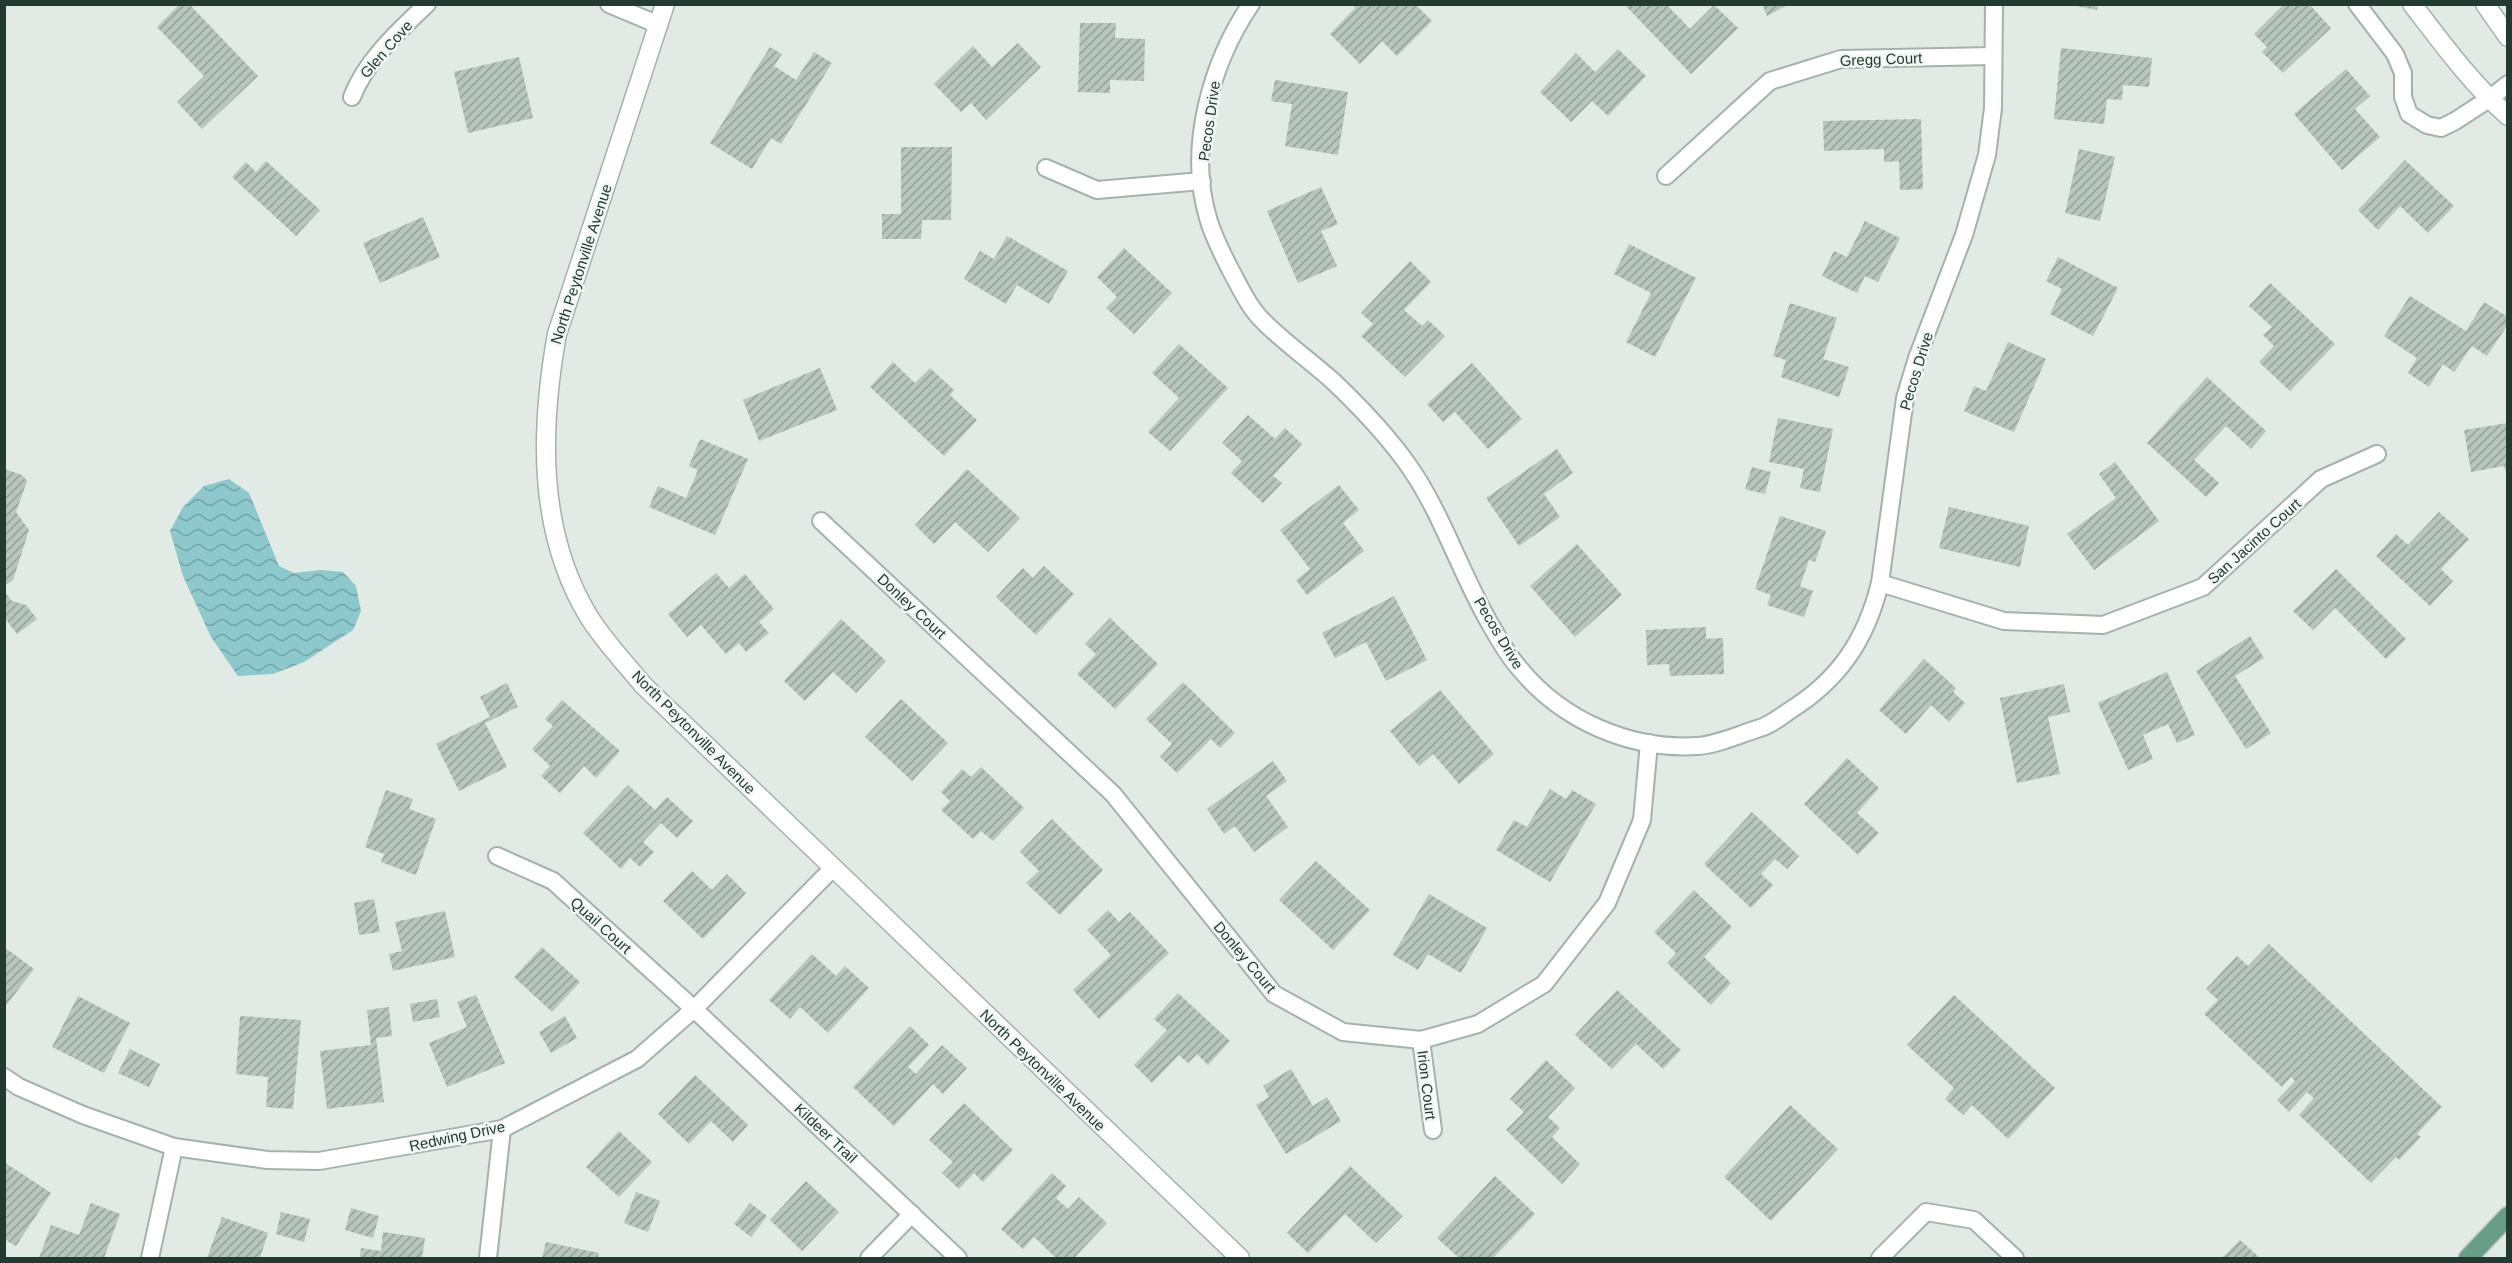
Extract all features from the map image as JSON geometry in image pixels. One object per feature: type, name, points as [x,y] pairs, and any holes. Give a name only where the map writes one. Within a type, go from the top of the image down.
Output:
[{"type":"main road","points":[[2468,1258],[2508,1216]]},
{"type":"street","name":"Glen Cove","points":[[352,97],[360,77],[399,31],[427,4]]},
{"type":"street","points":[[609,4],[659,24]]},
{"type":"street","name":"North Peytonville Avenue","points":[[665,4],[557,334],[549,377],[546,437],[549,512],[571,584],[596,627],[643,685],[1240,1258]]},
{"type":"street","name":"Pecos Drive","points":[[1251,4],[1225,49],[1210,90],[1201,150],[1202,181],[1207,216],[1218,245],[1243,294],[1262,320],[1336,384],[1385,435],[1408,465],[1489,622],[1519,669],[1553,701],[1586,723],[1613,735],[1649,743],[1699,747],[1765,727],[1811,698],[1843,664],[1861,639],[1873,611],[1880,583],[1905,398],[1917,358],[1964,235],[1987,155],[1993,108],[1994,4]]},
{"type":"street","points":[[2357,4],[2395,54],[2403,73],[2403,97],[2409,114],[2427,125],[2441,128],[2489,99],[2508,84]]},
{"type":"street","points":[[2412,4],[2489,99],[2508,116]]},
{"type":"street","points":[[2485,4],[2508,37]]},
{"type":"street","name":"Gregg Court","points":[[1666,176],[1770,81],[1841,59],[1993,56]]},
{"type":"street","points":[[1046,168],[1097,190],[1202,181]]},
{"type":"street","name":"San Jacinto Court","points":[[1880,583],[2004,621],[2103,625],[2203,587],[2321,479],[2377,454]]},
{"type":"street","name":"Donley Court","points":[[821,521],[1113,794],[1274,994],[1342,1032],[1421,1040],[1478,1024],[1544,984],[1606,903],[1642,820],[1649,743]]},
{"type":"street","name":"Quail Court","points":[[497,856],[553,881],[694,1009]]},
{"type":"street","name":"Redwing Drive","points":[[4,1077],[19,1087],[82,1115],[174,1147],[267,1160],[319,1161],[502,1130],[637,1059],[694,1009],[832,868]]},
{"type":"street","name":"Kildeer Trail","points":[[694,1009],[958,1258]]},
{"type":"street","name":"Irion Court","points":[[1421,1040],[1432,1130]]},
{"type":"street","points":[[488,1258],[502,1130]]},
{"type":"street","points":[[150,1258],[174,1147]]},
{"type":"street","points":[[1880,1258],[1926,1212],[1974,1220],[2015,1258]]},
{"type":"street","points":[[869,1258],[912,1214]]},
{"type":"water","points":[[229,479],[249,493],[279,566],[294,573],[321,570],[343,572],[356,586],[361,611],[353,630],[304,662],[273,674],[238,676],[211,637],[183,576],[170,531],[183,507],[204,486]]},
{"type":"building","points":[[180,4],[189,4],[258,76],[202,129],[177,102],[204,76],[157,27]]},
{"type":"building","points":[[1352,4],[1415,4],[1432,21],[1397,56],[1382,41],[1360,64],[1330,34],[1355,8]]},
{"type":"building","points":[[1624,4],[1666,4],[1690,29],[1714,5],[1738,28],[1691,74]]},
{"type":"building","points":[[1762,4],[1789,4],[1767,16]]},
{"type":"building","points":[[2064,4],[2098,4],[2097,10]]},
{"type":"building","points":[[2284,4],[2309,4],[2331,28],[2283,73],[2262,52],[2267,47],[2254,34]]},
{"type":"building","points":[[1080,23],[1116,23],[1115,38],[1145,39],[1144,81],[1110,80],[1110,93],[1078,92]]},
{"type":"building","points":[[1018,43],[1041,67],[986,120],[971,103],[961,112],[934,84],[973,46],[992,67]]},
{"type":"building","points":[[770,47],[782,54],[774,66],[796,80],[814,52],[832,63],[781,144],[771,138],[752,169],[710,143]]},
{"type":"building","points":[[2061,48],[2152,58],[2149,87],[2123,85],[2122,100],[2107,99],[2104,124],[2054,119]]},
{"type":"building","points":[[1618,49],[1646,76],[1608,116],[1592,101],[1571,122],[1540,92],[1576,53],[1595,72]]},
{"type":"building","points":[[519,57],[533,118],[468,133],[454,72]]},
{"type":"building","points":[[2346,69],[2370,96],[2355,109],[2380,137],[2342,170],[2294,114]]},
{"type":"building","points":[[1275,80],[1348,92],[1338,155],[1285,146],[1292,104],[1271,101]]},
{"type":"building","points":[[1921,119],[1923,189],[1900,190],[1899,161],[1884,162],[1884,149],[1824,151],[1823,121]]},
{"type":"building","points":[[901,147],[952,147],[951,220],[922,220],[921,239],[882,239],[882,214],[901,214]]},
{"type":"building","points":[[2079,149],[2115,157],[2100,221],[2065,213]]},
{"type":"building","points":[[2405,160],[2454,206],[2428,233],[2400,206],[2378,230],[2358,210]]},
{"type":"building","points":[[266,161],[320,210],[296,236],[232,177],[246,162],[256,172]]},
{"type":"building","points":[[1321,187],[1338,224],[1321,231],[1337,266],[1298,283],[1267,211]]},
{"type":"building","points":[[423,217],[440,257],[380,283],[363,243]]},
{"type":"building","points":[[1865,221],[1900,238],[1878,282],[1865,276],[1857,293],[1822,276],[1834,251],[1847,257]]},
{"type":"building","points":[[1007,236],[1068,271],[1049,304],[1017,285],[1006,304],[964,279],[980,251],[994,259]]},
{"type":"building","points":[[1629,244],[1696,278],[1655,357],[1626,342],[1651,293],[1614,274]]},
{"type":"building","points":[[1124,248],[1172,293],[1134,334],[1106,308],[1117,297],[1097,277]]},
{"type":"building","points":[[2058,257],[2118,288],[2093,336],[2050,314],[2062,289],[2046,281]]},
{"type":"building","points":[[1410,261],[1431,282],[1404,310],[1422,326],[1428,320],[1445,336],[1405,377],[1361,336],[1373,324],[1361,313]]},
{"type":"building","points":[[2270,283],[2335,344],[2290,391],[2259,362],[2274,346],[2263,335],[2272,327],[2249,306]]},
{"type":"building","points":[[2410,296],[2466,331],[2484,302],[2508,317],[2508,324],[2487,356],[2472,346],[2454,372],[2443,364],[2429,387],[2408,373],[2417,358],[2384,336]]},
{"type":"building","points":[[1790,303],[1837,318],[1823,359],[1849,367],[1839,397],[1781,377],[1786,360],[1773,356]]},
{"type":"building","points":[[2008,342],[2046,359],[2014,432],[1964,411],[1974,386],[1986,391]]},
{"type":"building","points":[[1179,344],[1228,388],[1170,451],[1148,432],[1179,398],[1152,373]]},
{"type":"building","points":[[893,362],[915,383],[930,368],[954,390],[950,395],[977,420],[944,456],[870,387]]},
{"type":"building","points":[[1472,363],[1522,419],[1488,449],[1455,412],[1443,422],[1427,404]]},
{"type":"building","points":[[820,368],[837,410],[759,441],[743,400]]},
{"type":"building","points":[[2207,377],[2266,431],[2251,449],[2226,426],[2194,460],[2219,483],[2206,497],[2147,443]]},
{"type":"building","points":[[1248,415],[1275,439],[1285,428],[1302,444],[1273,476],[1282,483],[1263,503],[1231,473],[1242,461],[1222,443]]},
{"type":"building","points":[[1778,418],[1833,429],[1820,492],[1800,488],[1804,469],[1769,462]]},
{"type":"building","points":[[2508,423],[2508,478],[2504,466],[2471,472],[2464,430]]},
{"type":"building","points":[[700,439],[748,459],[715,535],[649,507],[658,486],[686,498],[698,470],[689,466]]},
{"type":"building","points":[[1557,449],[1573,473],[1544,494],[1560,517],[1519,546],[1486,498]]},
{"type":"building","points":[[2115,462],[2159,521],[2094,570],[2067,534],[2116,498],[2099,474]]},
{"type":"building","points":[[1752,467],[1771,472],[1765,494],[1745,489]]},
{"type":"building","points":[[4,469],[22,475],[27,481],[16,512],[29,530],[13,580],[4,586]]},
{"type":"building","points":[[967,469],[1020,518],[988,552],[955,522],[934,544],[915,525]]},
{"type":"building","points":[[1339,485],[1359,510],[1343,523],[1364,551],[1307,595],[1296,580],[1310,569],[1280,530]]},
{"type":"building","points":[[1949,507],[2029,526],[2020,567],[1939,548]]},
{"type":"building","points":[[2439,512],[2469,539],[2441,569],[2453,581],[2430,606],[2376,556],[2396,534],[2408,545]]},
{"type":"building","points":[[1780,516],[1826,531],[1815,562],[1809,560],[1800,586],[1813,591],[1804,617],[1767,605],[1771,595],[1755,589]]},
{"type":"building","points":[[1577,544],[1622,595],[1575,637],[1530,586]]},
{"type":"building","points":[[1044,566],[1074,594],[1036,635],[996,597],[1023,568],[1033,578]]},
{"type":"building","points":[[2336,569],[2406,639],[2386,659],[2335,608],[2313,630],[2293,611]]},
{"type":"building","points":[[716,573],[729,588],[745,574],[774,609],[759,622],[769,633],[746,652],[739,643],[726,654],[701,625],[687,637],[668,614]]},
{"type":"building","points":[[4,591],[12,601],[26,605],[37,619],[17,634],[4,617]]},
{"type":"building","points":[[1394,596],[1427,660],[1386,681],[1366,642],[1335,658],[1322,633]]},
{"type":"building","points":[[1110,618],[1158,664],[1115,709],[1077,674],[1096,654],[1085,644]]},
{"type":"building","points":[[841,619],[886,661],[856,693],[833,672],[805,701],[784,681]]},
{"type":"building","points":[[1706,627],[1706,639],[1723,638],[1724,674],[1670,676],[1669,664],[1647,665],[1646,630]]},
{"type":"building","points":[[2250,636],[2264,658],[2235,676],[2271,733],[2246,749],[2196,671]]},
{"type":"building","points":[[1924,659],[1956,688],[1953,692],[1965,703],[1949,722],[1931,705],[1906,734],[1879,710]]},
{"type":"building","points":[[2167,672],[2195,735],[2177,743],[2168,724],[2143,735],[2153,759],[2128,770],[2098,703]]},
{"type":"building","points":[[1183,682],[1235,733],[1220,748],[1211,739],[1177,773],[1160,757],[1172,744],[1146,719]]},
{"type":"building","points":[[507,683],[518,707],[485,723],[507,767],[459,791],[436,744],[490,717],[480,697]]},
{"type":"building","points":[[2064,684],[2070,712],[2048,717],[2060,774],[2017,783],[2000,698]]},
{"type":"building","points":[[1440,690],[1494,754],[1459,784],[1433,754],[1419,766],[1390,731]]},
{"type":"building","points":[[901,699],[948,743],[912,781],[865,737]]},
{"type":"building","points":[[562,700],[620,751],[596,778],[584,766],[560,793],[541,776],[550,766],[532,749],[553,726],[545,719]]},
{"type":"building","points":[[1847,758],[1879,788],[1857,813],[1879,833],[1858,855],[1804,804]]},
{"type":"building","points":[[1273,761],[1287,781],[1266,796],[1288,827],[1254,852],[1235,826],[1224,834],[1207,809]]},
{"type":"building","points":[[981,767],[1024,808],[993,841],[981,831],[973,839],[941,810],[950,801],[941,792],[962,769],[971,777]]},
{"type":"building","points":[[628,785],[655,810],[667,797],[693,821],[677,838],[661,823],[643,842],[654,852],[640,867],[630,858],[621,869],[583,833]]},
{"type":"building","points":[[1550,789],[1566,799],[1572,790],[1596,804],[1550,882],[1496,850],[1514,820],[1527,827]]},
{"type":"building","points":[[386,790],[413,799],[409,809],[436,819],[416,875],[381,862],[384,854],[365,847]]},
{"type":"building","points":[[1752,812],[1799,856],[1787,869],[1775,859],[1761,874],[1773,885],[1751,908],[1704,864]]},
{"type":"building","points":[[1052,819],[1103,870],[1060,915],[1026,883],[1039,871],[1020,852]]},
{"type":"building","points":[[1316,861],[1370,910],[1333,950],[1279,900]]},
{"type":"building","points":[[692,871],[712,890],[727,874],[746,893],[703,939],[663,901]]},
{"type":"building","points":[[1694,890],[1732,927],[1704,957],[1731,983],[1711,1005],[1667,963],[1676,953],[1654,932]]},
{"type":"building","points":[[1429,894],[1487,928],[1461,973],[1428,954],[1418,970],[1393,955]]},
{"type":"building","points":[[374,899],[380,932],[359,935],[354,903]]},
{"type":"building","points":[[1108,910],[1119,922],[1130,912],[1169,953],[1099,1019],[1073,990],[1111,955],[1087,930]]},
{"type":"building","points":[[445,911],[455,957],[393,971],[389,954],[402,951],[395,922]]},
{"type":"building","points":[[2269,944],[2442,1107],[2417,1134],[2421,1137],[2399,1160],[2396,1157],[2371,1183],[2299,1115],[2314,1098],[2307,1092],[2289,1112],[2277,1100],[2295,1081],[2291,1077],[2282,1087],[2204,1014],[2218,1000],[2206,989],[2237,956],[2248,966]]},
{"type":"building","points":[[4,947],[34,969],[4,1008]]},
{"type":"building","points":[[542,947],[580,982],[552,1012],[514,977]]},
{"type":"building","points":[[812,954],[836,976],[845,966],[869,988],[828,1033],[800,1007],[790,1019],[769,1000]]},
{"type":"building","points":[[1617,990],[1681,1050],[1663,1069],[1636,1044],[1612,1069],[1575,1035]]},
{"type":"building","points":[[1178,993],[1230,1041],[1208,1065],[1197,1054],[1188,1063],[1179,1055],[1152,1083],[1134,1065],[1167,1030],[1154,1019]]},
{"type":"building","points":[[476,995],[505,1063],[447,1087],[429,1043],[467,1027],[457,1002]]},
{"type":"building","points":[[1954,995],[2055,1088],[2008,1139],[1972,1105],[1963,1115],[1945,1099],[1954,1088],[1907,1045]]},
{"type":"building","points":[[78,996],[130,1023],[104,1073],[52,1047]]},
{"type":"building","points":[[437,999],[440,1017],[413,1022],[410,1004]]},
{"type":"building","points":[[389,1007],[392,1036],[376,1038],[384,1102],[327,1109],[320,1051],[371,1045],[367,1010]]},
{"type":"building","points":[[240,1016],[301,1020],[293,1109],[266,1107],[268,1077],[236,1074]]},
{"type":"building","points":[[565,1016],[577,1038],[551,1053],[539,1032]]},
{"type":"building","points":[[910,1026],[929,1045],[908,1067],[916,1074],[942,1045],[967,1068],[943,1094],[933,1084],[894,1126],[853,1087]]},
{"type":"building","points":[[130,1049],[160,1064],[149,1087],[118,1073]]},
{"type":"building","points":[[1546,1060],[1575,1088],[1548,1117],[1560,1128],[1552,1137],[1580,1164],[1562,1184],[1506,1130],[1524,1112],[1510,1099]]},
{"type":"building","points":[[1291,1069],[1313,1106],[1327,1097],[1341,1121],[1286,1154],[1256,1105],[1269,1097],[1263,1086]]},
{"type":"building","points":[[695,1075],[748,1125],[733,1142],[711,1121],[689,1144],[658,1114]]},
{"type":"building","points":[[964,1103],[1013,1150],[983,1182],[974,1173],[959,1189],[942,1173],[953,1162],[929,1140]]},
{"type":"building","points":[[1790,1105],[1838,1149],[1771,1221],[1724,1177]]},
{"type":"building","points":[[619,1131],[652,1162],[619,1197],[586,1167]]},
{"type":"building","points":[[4,1162],[51,1193],[16,1246],[4,1239]]},
{"type":"building","points":[[1350,1166],[1403,1216],[1376,1243],[1345,1214],[1308,1253],[1287,1233]]},
{"type":"building","points":[[1052,1173],[1066,1186],[1056,1198],[1068,1209],[1079,1197],[1107,1223],[1074,1258],[1056,1258],[1034,1237],[1023,1249],[1001,1229]]},
{"type":"building","points":[[1495,1176],[1535,1214],[1493,1258],[1459,1258],[1437,1238]]},
{"type":"building","points":[[806,1181],[839,1212],[802,1251],[770,1220]]},
{"type":"building","points":[[636,1192],[660,1201],[648,1232],[624,1223]]},
{"type":"building","points":[[91,1203],[120,1214],[104,1258],[39,1258],[51,1225],[79,1235]]},
{"type":"building","points":[[750,1203],[767,1216],[751,1237],[734,1224]]},
{"type":"building","points":[[351,1208],[379,1216],[373,1238],[345,1230]]},
{"type":"building","points":[[281,1212],[310,1219],[304,1242],[276,1234]]},
{"type":"building","points":[[222,1217],[268,1233],[260,1258],[207,1258]]},
{"type":"building","points":[[383,1232],[425,1238],[422,1258],[360,1258],[361,1248],[381,1251]]},
{"type":"building","points":[[2240,1240],[2260,1258],[2222,1258]]},
{"type":"building","points":[[546,1242],[599,1253],[598,1258],[542,1258]]}]
